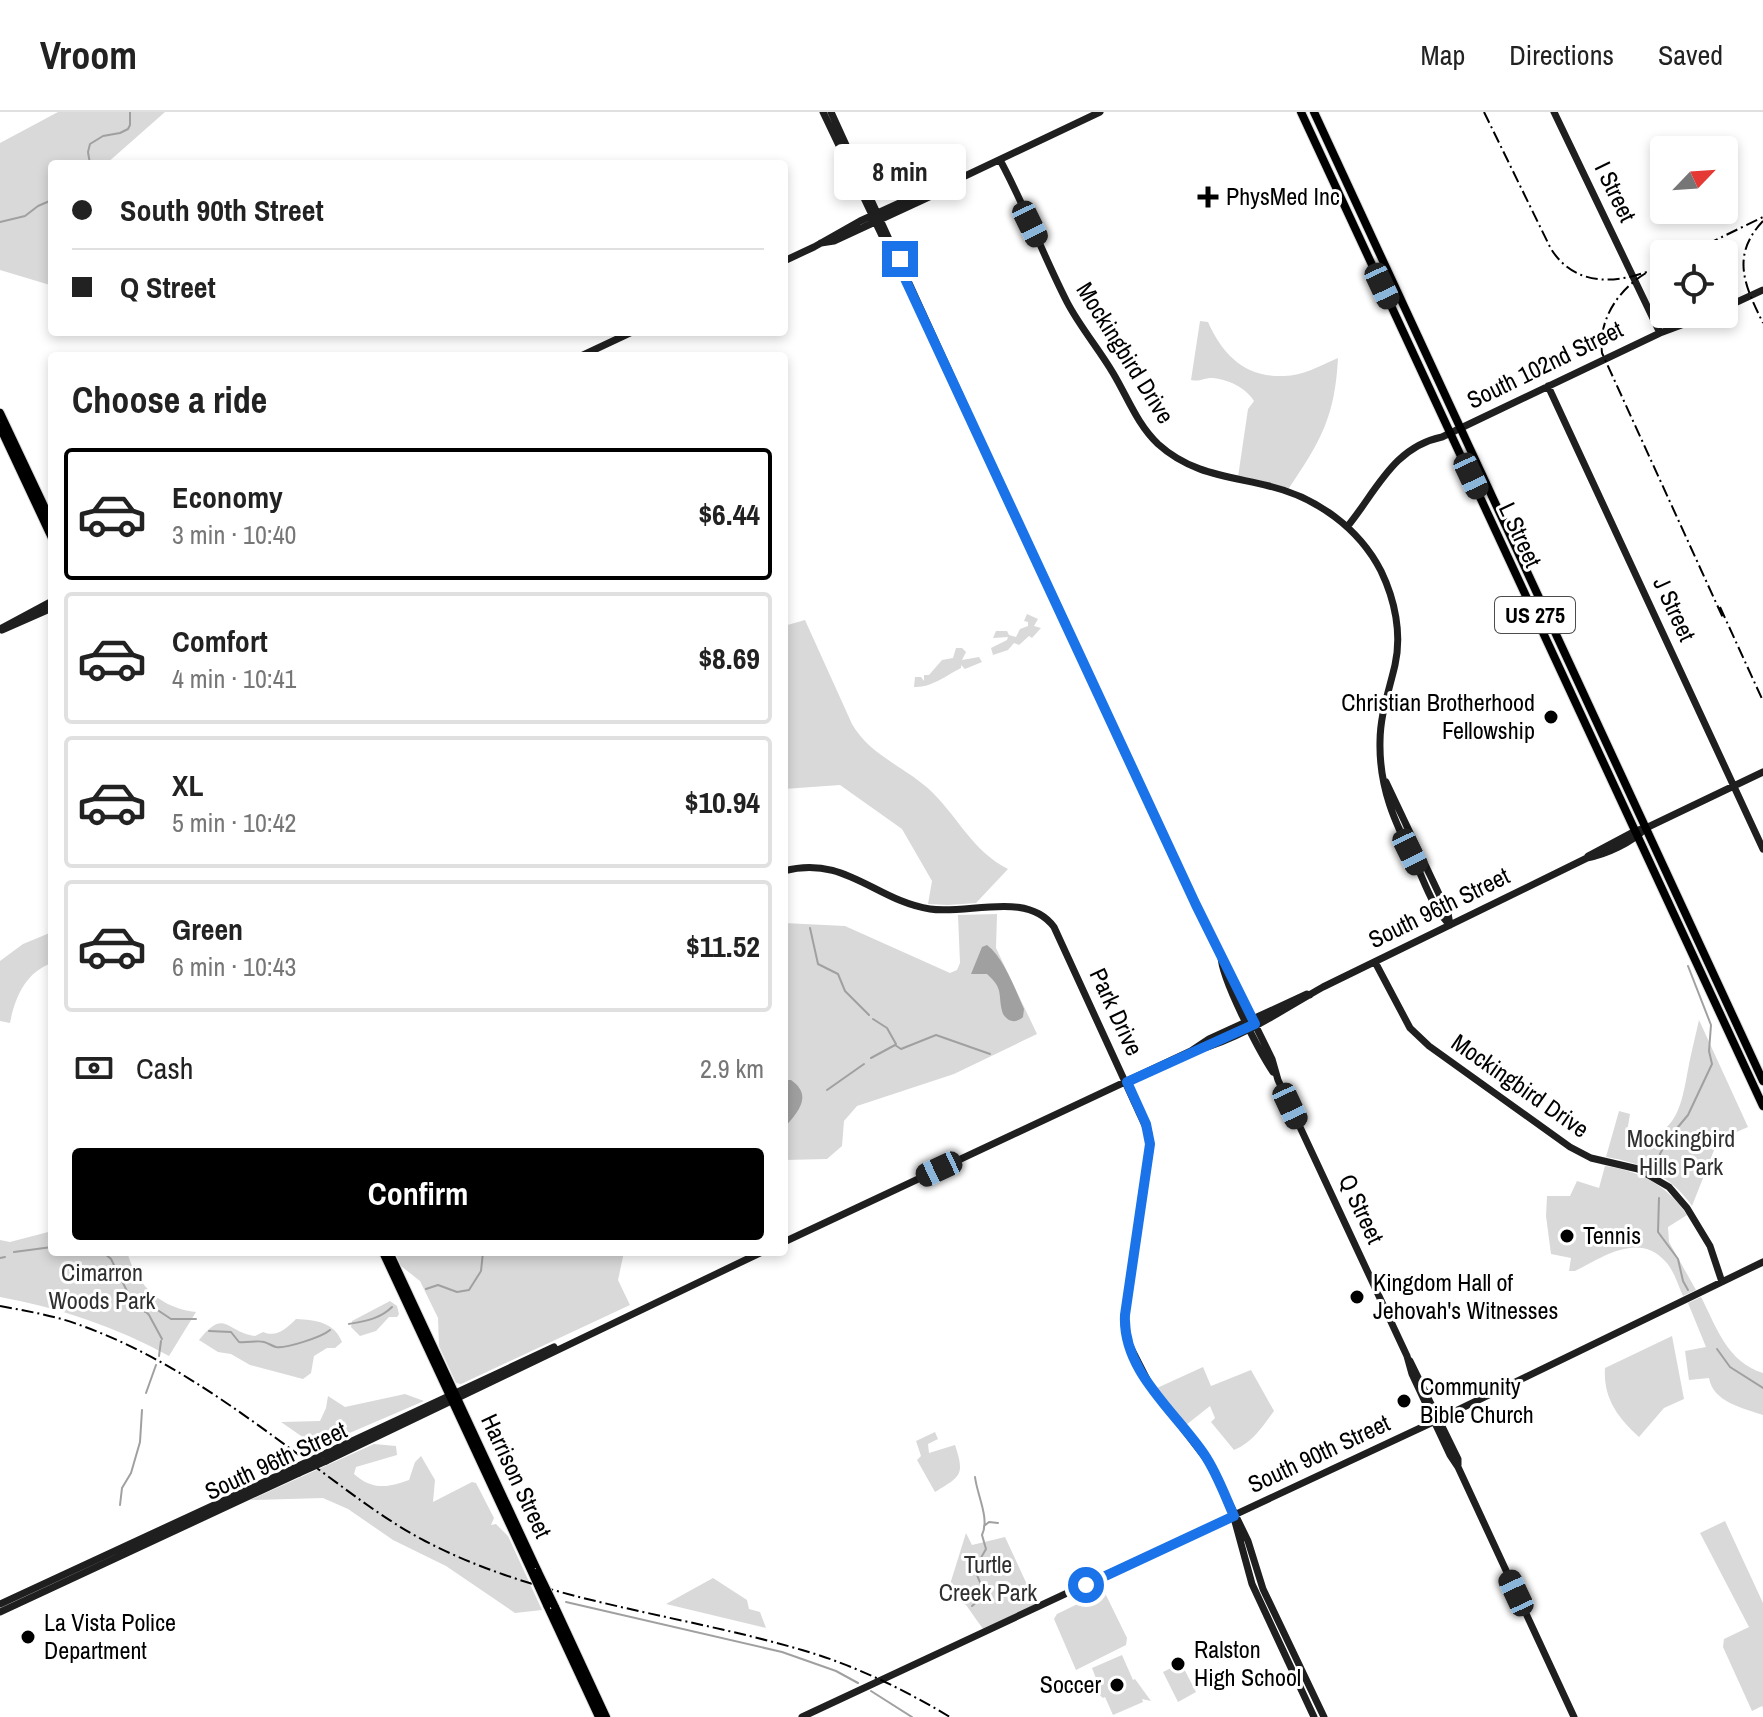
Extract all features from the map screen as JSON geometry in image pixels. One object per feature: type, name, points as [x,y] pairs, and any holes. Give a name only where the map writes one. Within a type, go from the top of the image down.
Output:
[{"type":"main road","name":"L Street","points":[[1301,112],[1446,435],[1763,1106]]},
{"type":"main road","name":"L Street","points":[[1314,112],[1763,1081]]},
{"type":"main road","points":[[0,413],[48,515]]},
{"type":"main road","points":[[0,427],[48,529]]},
{"type":"main road","name":"Harrison Street","points":[[385,1256],[606,1717]]},
{"type":"main road","name":"Harrison Street","points":[[391,1256],[453,1397]]},
{"type":"main road","name":"Harrison Street","points":[[551,1606],[599,1717]]},
{"type":"street","name":"Q Street","points":[[823,112],[846,151]]},
{"type":"street","name":"Q Street","points":[[831,112],[895,263],[900,268],[1407,1356],[1417,1370],[1437,1420],[1458,1459],[1458,1467],[1574,1717]]},
{"type":"street","points":[[788,259],[821,243],[834,241],[937,186],[946,185],[1100,112]]},
{"type":"street","name":"I Street","points":[[1554,112],[1660,333]]},
{"type":"street","name":"Mockingbird Drive","points":[[1000,160],[1073,312],[1113,374],[1135,416],[1150,435],[1169,453],[1195,468],[1224,478],[1296,494],[1320,506],[1347,527],[1370,553],[1390,592],[1396,620],[1396,656],[1380,725],[1382,773],[1397,811],[1448,913],[1450,925]]},
{"type":"street","points":[[1738,302],[1763,290]]},
{"type":"street","name":"South 102nd Street","points":[[1347,527],[1386,470],[1427,441],[1446,435],[1673,328]]},
{"type":"street","points":[[590,352],[624,336]]},
{"type":"street","name":"J Street","points":[[1548,386],[1763,849]]},
{"type":"street","points":[[0,630],[48,603]]},
{"type":"street","points":[[0,630],[48,610]]},
{"type":"street","name":"South 96th Street","points":[[788,1240],[1191,1051],[1208,1047],[1307,994],[1587,858],[1604,853],[1646,828],[1763,772]]},
{"type":"street","name":"Park Drive","points":[[788,870],[806,866],[826,867],[903,901],[931,909],[1007,907],[1037,913],[1054,927],[1146,1124],[1150,1144],[1125,1315],[1126,1337],[1151,1387],[1206,1457],[1248,1541],[1263,1589],[1324,1717]]},
{"type":"street","name":"Mockingbird Drive","points":[[1375,962],[1410,1028],[1429,1046],[1570,1147],[1591,1158],[1638,1169],[1669,1187],[1687,1208],[1710,1246],[1722,1282]]},
{"type":"street","name":"South 96th Street","points":[[0,1604],[323,1459],[753,1256]]},
{"type":"street","name":"South 90th Street","points":[[802,1717],[1437,1420],[1763,1262]]},
{"type":"street","name":"South 96th Street","points":[[0,1612],[296,1470]]},
{"type":"street","name":"Park Drive","points":[[1234,1516],[1252,1584],[1314,1717]]},
{"type":"green space","points":[[58,112],[165,112],[111,160],[48,160],[48,284],[0,270],[0,143]]},
{"type":"green space","points":[[1200,321],[1208,322],[1228,354],[1258,373],[1291,376],[1338,358],[1330,412],[1318,442],[1289,488],[1238,477],[1248,409],[1254,401],[1241,388],[1224,380],[1191,380]]},
{"type":"green space","points":[[1027,614],[1038,619],[1034,626],[1041,628],[1032,638],[1029,636],[1019,645],[1014,643],[1008,650],[993,655],[991,648],[1008,637],[993,638],[996,631],[1007,631],[1016,637],[1020,629],[1028,626],[1028,622],[1024,621]]},
{"type":"green space","points":[[805,620],[852,724],[869,745],[933,793],[976,844],[1008,869],[976,903],[928,904],[932,881],[902,829],[840,785],[788,789],[788,625]]},
{"type":"green space","points":[[956,648],[966,652],[962,660],[979,657],[982,662],[965,669],[961,665],[961,668],[938,681],[914,687],[915,677],[921,677],[924,681],[924,675],[929,675],[942,660],[953,658]]},
{"type":"green space","points":[[997,914],[996,948],[1037,1034],[954,1074],[857,1106],[844,1121],[842,1146],[827,1159],[788,1160],[788,923],[845,926],[950,973],[957,970],[960,963],[958,915]]},
{"type":"green space","points":[[48,934],[48,965],[35,973],[23,987],[10,1023],[0,1021],[0,961],[23,944]]},
{"type":"green space","name":"Mockingbird Hills Park","points":[[1699,1020],[1748,1127],[1718,1140],[1692,1206],[1675,1187],[1655,1172],[1606,1157],[1619,1111],[1630,1114],[1626,1138],[1654,1135],[1671,1122],[1681,1102]]},
{"type":"green space","name":"Mockingbird Hills Park","points":[[1605,1166],[1652,1181],[1679,1204],[1687,1215],[1668,1227],[1669,1242],[1696,1290],[1683,1296],[1666,1262],[1644,1248],[1609,1254],[1575,1271],[1569,1271],[1571,1258],[1551,1254],[1547,1196],[1570,1196],[1577,1181],[1599,1188]]},
{"type":"green space","name":"Cimarron Woods Park","points":[[48,1232],[48,1256],[128,1256],[137,1275],[152,1293],[171,1306],[196,1312],[169,1356],[87,1320],[0,1297],[0,1240],[10,1242]]},
{"type":"green space","points":[[397,1256],[623,1256],[618,1280],[630,1305],[461,1384],[456,1383],[439,1346],[438,1318],[420,1281],[401,1266]]},
{"type":"green space","points":[[1701,1297],[1732,1352],[1740,1361],[1763,1373],[1763,1415],[1738,1407],[1723,1398],[1716,1393],[1709,1378],[1689,1380],[1685,1351],[1706,1347],[1688,1303]]},
{"type":"green space","points":[[390,1301],[397,1306],[399,1314],[389,1317],[376,1331],[360,1336],[351,1327],[352,1321]]},
{"type":"green space","points":[[296,1319],[317,1321],[329,1326],[342,1342],[314,1356],[311,1373],[303,1379],[250,1365],[231,1354],[218,1352],[199,1340],[220,1323],[255,1336],[263,1332],[277,1333]]},
{"type":"green space","points":[[1672,1336],[1684,1399],[1664,1408],[1639,1437],[1613,1407],[1605,1368]]},
{"type":"green space","points":[[1203,1367],[1211,1386],[1251,1370],[1274,1411],[1252,1438],[1234,1450],[1211,1422],[1215,1418],[1210,1406],[1186,1425],[1157,1388]]},
{"type":"green space","points":[[405,1394],[424,1401],[317,1447],[281,1422],[320,1421],[328,1396],[345,1407]]},
{"type":"green space","points":[[935,1432],[938,1439],[928,1444],[929,1453],[955,1445],[960,1469],[955,1478],[935,1492],[917,1460],[921,1456],[916,1441]]},
{"type":"green space","points":[[374,1444],[396,1446],[397,1455],[356,1467],[354,1474],[367,1483],[387,1486],[409,1480],[415,1462],[421,1456],[435,1480],[433,1502],[472,1482],[476,1483],[494,1518],[491,1525],[496,1524],[508,1536],[542,1610],[515,1613],[446,1566],[393,1540],[348,1509],[323,1498],[250,1500]]},
{"type":"green space","points":[[1725,1521],[1763,1603],[1763,1708],[1752,1711],[1723,1647],[1724,1639],[1749,1627],[1700,1533]]},
{"type":"green space","name":"Turtle Creek Park","points":[[966,1533],[972,1545],[1005,1537],[1036,1604],[983,1629],[966,1605],[947,1594]]},
{"type":"green space","points":[[713,1578],[747,1600],[749,1609],[760,1612],[766,1628],[666,1604]]},
{"type":"green space","points":[[1104,1591],[1127,1638],[1126,1645],[1076,1670],[1054,1619],[1057,1614]]},
{"type":"green space","name":"Soccer","points":[[1122,1655],[1133,1680],[1151,1701],[1142,1699],[1143,1702],[1113,1715],[1105,1697],[1082,1680],[1097,1681],[1092,1668]]},
{"type":"green space","points":[[1181,1663],[1196,1692],[1178,1702],[1163,1672]]},
{"type":"shaded area","points":[[987,945],[1004,966],[1024,1009],[1023,1017],[1018,1020],[1005,1017],[998,989],[987,974],[971,974],[982,947]]},
{"type":"shaded area","points":[[788,1080],[801,1092],[798,1110],[788,1123]]},
{"type":"waterway","points":[[89,160],[90,144],[103,136],[128,129],[130,112]]},
{"type":"waterway","points":[[0,222],[25,216],[48,202]]},
{"type":"waterway","points":[[810,928],[818,964],[838,974],[845,991],[869,1015]]},
{"type":"waterway","points":[[1659,1167],[1660,1154],[1688,1115],[1712,1064],[1709,1051],[1711,1025],[1688,966]]},
{"type":"waterway","points":[[873,1019],[887,1028],[896,1044]]},
{"type":"waterway","points":[[871,1058],[895,1045],[901,1049],[936,1035],[990,1054]]},
{"type":"waterway","points":[[827,1090],[864,1064]]},
{"type":"waterway","points":[[1659,1198],[1658,1232],[1678,1259],[1688,1290]]},
{"type":"waterway","points":[[14,1252],[48,1248]]},
{"type":"waterway","points":[[108,1256],[128,1293],[149,1315],[162,1339]]},
{"type":"waterway","points":[[426,1289],[438,1285],[457,1292],[469,1290],[481,1271],[483,1256]]},
{"type":"waterway","points":[[0,1258],[5,1257]]},
{"type":"waterway","points":[[349,1324],[377,1317],[392,1307]]},
{"type":"waterway","points":[[145,1312],[156,1309],[171,1319],[196,1319]]},
{"type":"waterway","points":[[209,1331],[231,1332],[239,1342],[262,1341],[281,1347],[312,1339],[330,1330]]},
{"type":"waterway","points":[[159,1356],[161,1341]]},
{"type":"waterway","points":[[1717,1349],[1730,1367],[1763,1388]]},
{"type":"waterway","points":[[146,1393],[156,1365]]},
{"type":"waterway","points":[[120,1505],[122,1488],[131,1473],[140,1442],[142,1410]]},
{"type":"waterway","points":[[972,1606],[979,1600],[982,1586],[976,1568],[986,1549],[982,1535],[984,1514],[975,1477]]},
{"type":"waterway","points":[[984,1526],[989,1522],[998,1523]]},
{"type":"waterway","points":[[566,1602],[782,1652],[836,1671],[858,1683]]},
{"type":"waterway","points":[[871,1691],[912,1717]]},
{"type":"railway","points":[[1484,112],[1551,249],[1562,262],[1574,272],[1603,280],[1650,271]]},
{"type":"railway","points":[[1716,240],[1763,217]]},
{"type":"railway","points":[[1763,221],[1753,234],[1744,259],[1746,284],[1763,323]]},
{"type":"railway","points":[[1646,273],[1627,288],[1612,307],[1603,329],[1602,353],[1723,618]]},
{"type":"railway","points":[[1720,607],[1763,701]]},
{"type":"railway","points":[[0,1306],[68,1321],[110,1337],[171,1368],[230,1405],[396,1524],[470,1562],[562,1593],[754,1637],[821,1656],[878,1679],[950,1717]]},
{"type":"place","name":"PhysMed Inc","points":[[1208,197]]},
{"type":"place","name":"Christian Brotherhood Fellowship","points":[[1551,717]]},
{"type":"place","name":"Tennis","points":[[1567,1236]]},
{"type":"place","name":"Kingdom Hall of Jehovah's Witnesses","points":[[1357,1297]]},
{"type":"place","name":"Community Bible Church","points":[[1404,1401]]},
{"type":"place","name":"La Vista Police Department","points":[[28,1637]]},
{"type":"place","name":"Ralston High School","points":[[1178,1664]]},
{"type":"place","name":"Soccer","points":[[1117,1685]]},
{"type":"route","points":[[900,259],[900,268],[1028,544],[1196,905],[1255,1024],[1127,1082],[1146,1124],[1150,1144],[1125,1315],[1126,1337],[1151,1387],[1211,1465],[1234,1516],[1086,1585]]}]
